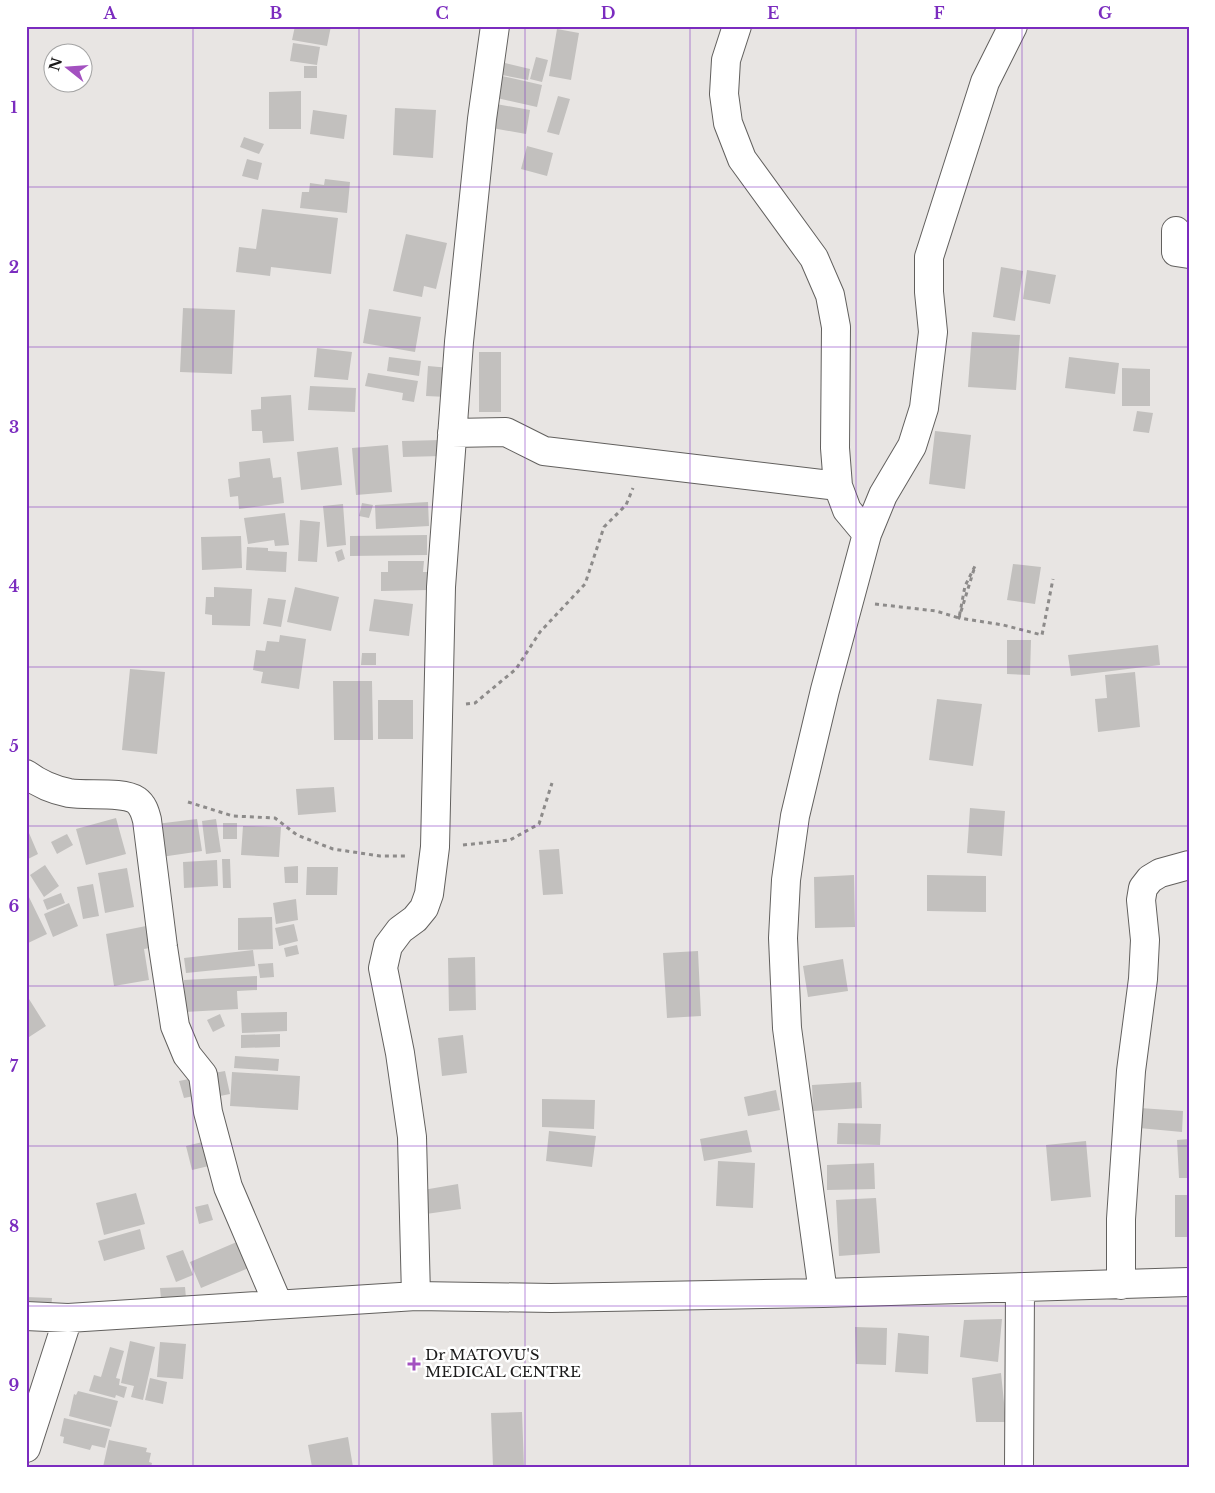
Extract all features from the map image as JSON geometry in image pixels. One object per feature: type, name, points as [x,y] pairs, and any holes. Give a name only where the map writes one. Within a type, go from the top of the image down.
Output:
[{"type":"street","points":[[416,1296],[412,1137],[400,1053],[383,968],[388,946],[400,930],[415,919],[424,908],[430,894],[435,847],[441,587],[452,433],[482,119],[495,26]]},
{"type":"street","points":[[737,26],[726,60],[724,94],[728,123],[742,159],[814,258],[830,296],[836,328],[835,448],[838,486],[847,510],[867,534]]},
{"type":"street","points":[[823,1293],[787,1028],[783,938],[786,880],[795,816],[825,690],[867,534],[884,495],[912,446],[924,408],[933,332],[929,292],[929,257],[985,82],[1013,26]]},
{"type":"street","points":[[452,433],[506,432],[544,451],[838,486]]},
{"type":"street","points":[[26,774],[36,781],[70,793],[125,796],[135,799],[143,807],[147,820],[175,1026],[187,1055],[203,1075],[208,1112],[228,1187],[278,1304]]},
{"type":"street","points":[[1121,1285],[1121,1220],[1131,1071],[1143,979],[1145,940],[1141,900],[1143,888],[1150,879],[1160,873],[1189,865]]},
{"type":"street","points":[[26,1316],[68,1318],[416,1296],[551,1298],[823,1293],[1189,1282]]},
{"type":"street","points":[[1019,1467],[1020,1288]]},
{"type":"street","points":[[26,1448],[68,1318]]},
{"type":"path","points":[[438,708],[475,703],[516,669],[540,632],[585,584],[604,527],[626,505],[644,462]]},
{"type":"path","points":[[975,566],[962,609],[959,618],[965,586],[975,566]]},
{"type":"path","points":[[849,603],[905,606],[936,610],[959,618],[1003,626],[1042,636],[1053,580]]},
{"type":"path","points":[[188,802],[233,816],[275,818],[297,835],[333,849],[380,856],[415,856],[435,847],[510,840],[539,824],[552,783]]},
{"type":"building","points":[[295,26],[331,26],[327,46],[292,40]]},
{"type":"building","points":[[557,29],[579,33],[571,80],[549,76]]},
{"type":"building","points":[[293,43],[320,47],[317,65],[290,61]]},
{"type":"building","points":[[536,57],[548,60],[542,82],[530,79]]},
{"type":"building","points":[[505,63],[530,69],[528,80],[502,75]]},
{"type":"building","points":[[304,66],[317,66],[317,78],[304,78]]},
{"type":"building","points":[[502,76],[542,85],[537,107],[497,98]]},
{"type":"building","points":[[301,91],[301,129],[269,129],[269,92]]},
{"type":"building","points":[[558,96],[570,99],[559,135],[547,132]]},
{"type":"building","points":[[496,104],[530,110],[526,134],[492,128]]},
{"type":"building","points":[[395,108],[436,110],[433,158],[393,155]]},
{"type":"building","points":[[313,110],[347,115],[344,139],[310,134]]},
{"type":"building","points":[[244,137],[264,144],[259,154],[240,147]]},
{"type":"building","points":[[527,146],[553,153],[547,176],[521,169]]},
{"type":"building","points":[[247,159],[262,163],[258,180],[242,176]]},
{"type":"building","points":[[325,179],[350,182],[347,213],[300,208],[302,192],[309,192],[310,183],[324,185]]},
{"type":"building","points":[[262,209],[338,218],[331,274],[271,267],[270,276],[236,272],[239,247],[256,249]]},
{"type":"building","points":[[406,234],[447,243],[436,289],[424,286],[422,297],[393,291]]},
{"type":"building","points":[[1001,267],[1023,271],[1015,321],[993,317]]},
{"type":"building","points":[[1027,270],[1056,275],[1050,304],[1023,299]]},
{"type":"building","points":[[183,308],[235,310],[232,374],[180,372]]},
{"type":"building","points":[[369,309],[421,317],[415,352],[363,343]]},
{"type":"building","points":[[972,332],[1020,335],[1016,390],[968,387]]},
{"type":"building","points":[[317,348],[352,352],[348,380],[314,377]]},
{"type":"building","points":[[479,352],[501,352],[501,412],[479,412]]},
{"type":"building","points":[[389,357],[421,361],[419,376],[387,371]]},
{"type":"building","points":[[1069,357],[1119,363],[1115,394],[1065,388]]},
{"type":"building","points":[[428,366],[450,368],[447,397],[426,396]]},
{"type":"building","points":[[1122,368],[1150,369],[1150,406],[1122,406]]},
{"type":"building","points":[[368,373],[418,381],[414,402],[402,400],[403,393],[365,386]]},
{"type":"building","points":[[310,386],[356,388],[355,412],[308,410]]},
{"type":"building","points":[[291,395],[294,441],[263,443],[262,431],[252,431],[251,410],[261,409],[261,397]]},
{"type":"building","points":[[1137,411],[1153,413],[1149,433],[1133,431]]},
{"type":"building","points":[[935,431],[971,435],[965,489],[929,484]]},
{"type":"building","points":[[442,440],[442,456],[403,457],[402,441]]},
{"type":"building","points":[[388,445],[392,492],[356,495],[352,448]]},
{"type":"building","points":[[338,447],[342,485],[301,490],[297,452]]},
{"type":"building","points":[[270,458],[273,478],[281,477],[284,503],[239,509],[238,496],[230,497],[228,479],[240,477],[239,462]]},
{"type":"building","points":[[428,502],[429,526],[376,529],[375,505]]},
{"type":"building","points":[[362,503],[373,505],[369,518],[359,516]]},
{"type":"building","points":[[343,504],[346,545],[327,547],[323,506]]},
{"type":"building","points":[[285,513],[289,545],[275,546],[274,540],[248,544],[244,518]]},
{"type":"building","points":[[300,520],[320,522],[317,562],[298,561]]},
{"type":"building","points":[[427,535],[427,555],[350,556],[350,536]]},
{"type":"building","points":[[241,536],[242,568],[202,570],[201,537]]},
{"type":"building","points":[[247,547],[268,548],[268,551],[287,552],[286,572],[246,570]]},
{"type":"building","points":[[342,549],[345,559],[338,562],[335,552]]},
{"type":"building","points":[[388,561],[424,561],[423,572],[428,572],[429,590],[381,591],[381,572],[388,572]]},
{"type":"building","points":[[1013,564],[1041,567],[1035,604],[1007,600]]},
{"type":"building","points":[[214,587],[252,589],[250,626],[212,625],[212,615],[205,614],[206,597],[214,597]]},
{"type":"building","points":[[295,587],[339,597],[331,631],[287,622]]},
{"type":"building","points":[[268,598],[286,600],[281,627],[263,624]]},
{"type":"building","points":[[374,599],[413,604],[409,636],[369,631]]},
{"type":"building","points":[[280,635],[306,639],[299,689],[261,683],[263,672],[253,670],[256,650],[265,651],[267,641],[279,642]]},
{"type":"building","points":[[1007,640],[1031,640],[1030,675],[1007,674]]},
{"type":"building","points":[[1158,645],[1160,665],[1071,676],[1068,655]]},
{"type":"building","points":[[362,653],[376,653],[376,665],[361,665]]},
{"type":"building","points":[[130,669],[165,672],[157,754],[122,750]]},
{"type":"building","points":[[1135,672],[1140,727],[1098,732],[1095,699],[1107,698],[1105,675]]},
{"type":"building","points":[[333,681],[372,681],[373,740],[334,740]]},
{"type":"building","points":[[937,699],[982,704],[973,766],[929,760]]},
{"type":"building","points":[[378,700],[413,700],[413,739],[378,739]]},
{"type":"building","points":[[334,787],[336,812],[298,815],[296,789]]},
{"type":"building","points":[[970,808],[1005,811],[1002,856],[967,853]]},
{"type":"building","points":[[116,818],[126,854],[86,865],[76,829]]},
{"type":"building","points":[[197,819],[202,851],[161,857],[156,824]]},
{"type":"building","points":[[216,819],[221,852],[206,854],[202,821]]},
{"type":"building","points":[[223,823],[237,823],[237,839],[223,839]]},
{"type":"building","points":[[26,826],[38,854],[26,860]]},
{"type":"building","points":[[243,826],[281,827],[279,857],[241,855]]},
{"type":"building","points":[[67,834],[73,845],[57,854],[51,842]]},
{"type":"building","points":[[559,849],[563,894],[543,895],[539,850]]},
{"type":"building","points":[[222,859],[230,859],[231,888],[223,888]]},
{"type":"building","points":[[217,860],[218,886],[184,888],[183,862]]},
{"type":"building","points":[[45,865],[59,886],[44,897],[30,875]]},
{"type":"building","points":[[298,866],[298,883],[285,883],[284,867]]},
{"type":"building","points":[[307,867],[338,867],[337,895],[306,895]]},
{"type":"building","points":[[127,868],[134,907],[105,913],[98,873]]},
{"type":"building","points":[[854,875],[855,927],[815,928],[814,877]]},
{"type":"building","points":[[927,875],[986,876],[986,912],[927,911]]},
{"type":"building","points":[[93,884],[99,916],[83,919],[77,887]]},
{"type":"building","points":[[26,891],[47,934],[26,944]]},
{"type":"building","points":[[61,893],[65,903],[47,910],[43,900]]},
{"type":"building","points":[[296,899],[298,920],[276,924],[273,903]]},
{"type":"building","points":[[69,903],[78,926],[53,937],[44,914]]},
{"type":"building","points":[[272,917],[273,949],[238,950],[238,918]]},
{"type":"building","points":[[294,924],[298,941],[279,946],[275,928]]},
{"type":"building","points":[[146,926],[150,948],[144,949],[149,980],[114,986],[106,934]]},
{"type":"building","points":[[297,945],[299,954],[286,957],[284,948]]},
{"type":"building","points":[[253,950],[255,966],[186,973],[184,958]]},
{"type":"building","points":[[698,951],[701,1016],[667,1018],[663,953]]},
{"type":"building","points":[[475,957],[476,1010],[449,1011],[448,958]]},
{"type":"building","points":[[843,959],[848,991],[808,997],[803,966]]},
{"type":"building","points":[[273,963],[274,977],[260,978],[258,964]]},
{"type":"building","points":[[257,976],[257,990],[237,991],[238,1009],[185,1012],[184,980]]},
{"type":"building","points":[[29,999],[46,1026],[26,1039],[26,1001]]},
{"type":"building","points":[[287,1012],[287,1031],[242,1033],[241,1013]]},
{"type":"building","points":[[220,1014],[225,1026],[213,1032],[207,1020]]},
{"type":"building","points":[[280,1034],[280,1047],[241,1048],[241,1035]]},
{"type":"building","points":[[463,1035],[467,1073],[442,1076],[438,1038]]},
{"type":"building","points":[[235,1056],[279,1059],[278,1071],[234,1068]]},
{"type":"building","points":[[225,1071],[230,1094],[220,1096],[214,1073]]},
{"type":"building","points":[[232,1072],[300,1076],[298,1110],[230,1106]]},
{"type":"building","points":[[189,1079],[194,1096],[184,1098],[179,1081]]},
{"type":"building","points":[[861,1082],[862,1108],[813,1111],[812,1085]]},
{"type":"building","points":[[776,1090],[780,1110],[748,1116],[744,1097]]},
{"type":"building","points":[[542,1099],[595,1100],[594,1129],[542,1127]]},
{"type":"building","points":[[1140,1108],[1183,1111],[1182,1132],[1139,1128]]},
{"type":"building","points":[[838,1123],[881,1124],[880,1145],[837,1144]]},
{"type":"building","points":[[747,1130],[752,1152],[704,1161],[700,1139]]},
{"type":"building","points":[[549,1131],[596,1136],[592,1167],[546,1161]]},
{"type":"building","points":[[1189,1139],[1189,1178],[1179,1178],[1177,1140]]},
{"type":"building","points":[[207,1141],[213,1165],[192,1170],[186,1146]]},
{"type":"building","points":[[1086,1141],[1091,1197],[1051,1201],[1046,1145]]},
{"type":"building","points":[[718,1161],[755,1163],[753,1208],[716,1206]]},
{"type":"building","points":[[874,1163],[875,1189],[827,1190],[827,1165]]},
{"type":"building","points":[[458,1184],[461,1209],[426,1214],[423,1190]]},
{"type":"building","points":[[136,1193],[145,1224],[104,1235],[96,1203]]},
{"type":"building","points":[[1175,1195],[1189,1195],[1189,1237],[1175,1237]]},
{"type":"building","points":[[876,1198],[880,1253],[839,1256],[836,1200]]},
{"type":"building","points":[[208,1204],[213,1220],[199,1224],[195,1207]]},
{"type":"building","points":[[140,1229],[145,1249],[104,1261],[98,1241]]},
{"type":"building","points":[[239,1241],[251,1267],[201,1288],[190,1262]]},
{"type":"building","points":[[183,1250],[193,1275],[176,1282],[166,1256]]},
{"type":"building","points":[[185,1287],[186,1298],[161,1299],[160,1288]]},
{"type":"building","points":[[26,1297],[52,1298],[51,1309],[26,1308]]},
{"type":"building","points":[[1002,1319],[998,1362],[960,1357],[964,1320]]},
{"type":"building","points":[[855,1327],[887,1328],[886,1365],[856,1364]]},
{"type":"building","points":[[898,1333],[929,1336],[928,1374],[895,1372]]},
{"type":"building","points":[[130,1341],[155,1347],[143,1400],[131,1397],[134,1386],[121,1383]]},
{"type":"building","points":[[160,1342],[186,1344],[183,1379],[157,1377]]},
{"type":"building","points":[[110,1347],[124,1351],[116,1378],[120,1379],[119,1385],[127,1387],[124,1398],[116,1395],[115,1398],[89,1391],[94,1375],[101,1377]]},
{"type":"building","points":[[1001,1373],[1006,1422],[976,1422],[972,1378]]},
{"type":"building","points":[[150,1378],[167,1382],[163,1404],[145,1400]]},
{"type":"building","points":[[78,1391],[118,1401],[111,1427],[69,1416],[74,1394],[76,1395]]},
{"type":"building","points":[[522,1412],[524,1467],[493,1467],[491,1413]]},
{"type":"building","points":[[64,1418],[110,1429],[105,1448],[92,1445],[90,1450],[63,1443],[64,1437],[60,1436]]},
{"type":"building","points":[[348,1437],[353,1467],[312,1467],[308,1445]]},
{"type":"building","points":[[109,1440],[147,1448],[146,1452],[151,1453],[149,1462],[152,1463],[151,1467],[103,1467]]},
{"type":"place","name":"Dr MATOVU'S MEDICAL CENTRE","points":[[414,1364]]}]
